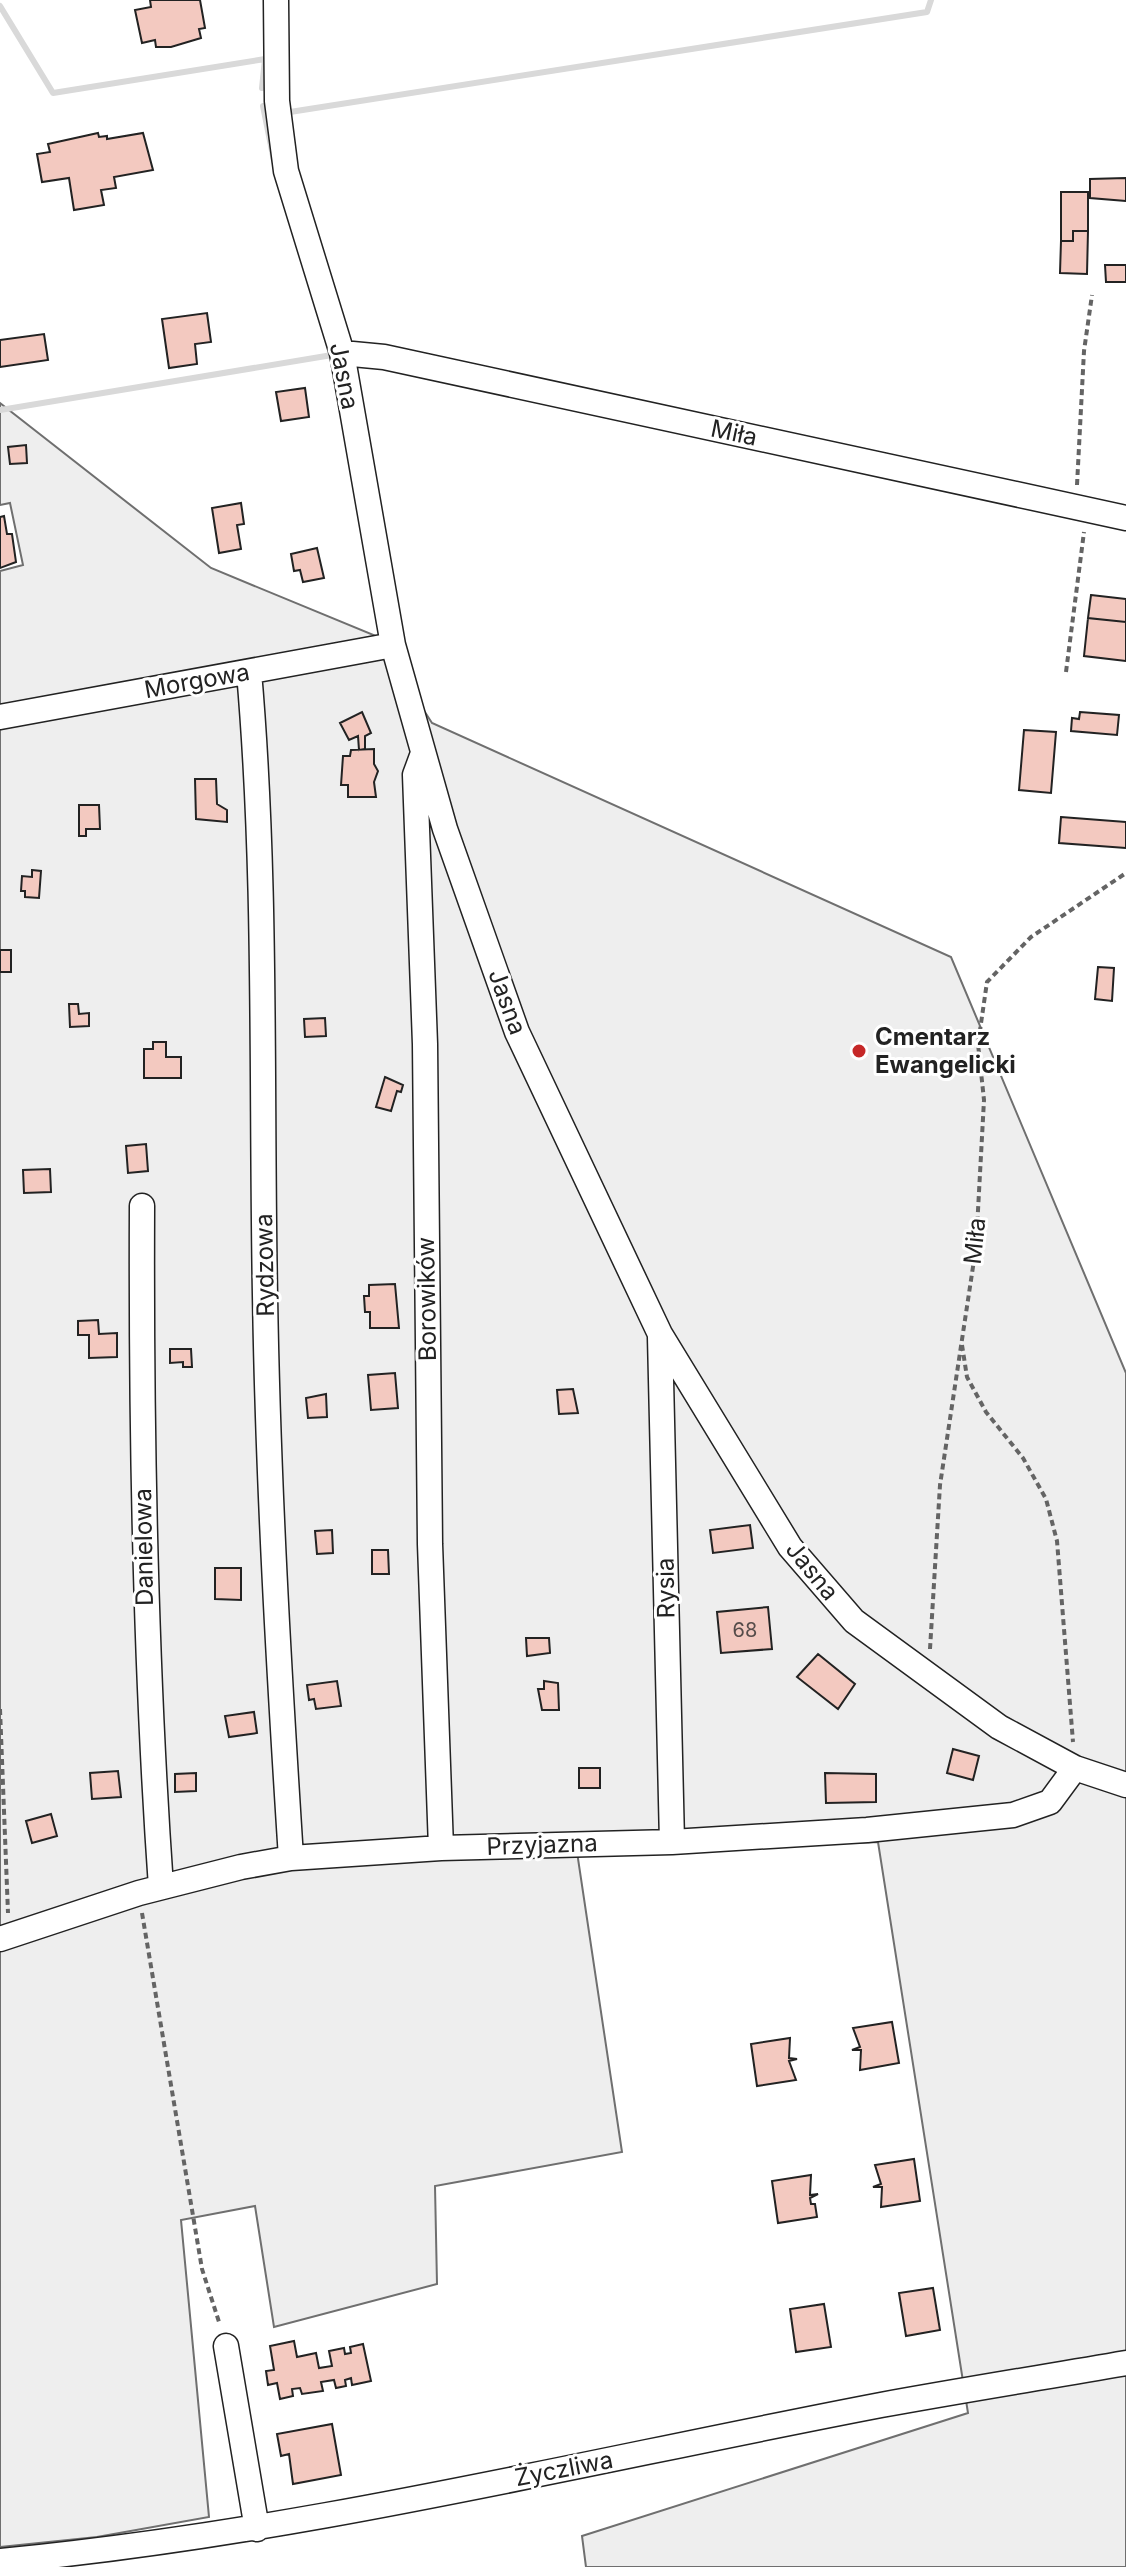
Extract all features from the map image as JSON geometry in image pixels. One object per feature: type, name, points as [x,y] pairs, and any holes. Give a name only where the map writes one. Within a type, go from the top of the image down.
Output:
[{"type":"street","name":"Jasna","points":[[276,0],[280,139],[342,353],[393,645],[445,829],[517,1032],[660,1334],[790,1547],[854,1621],[999,1727],[1075,1768],[1126,1785]]},
{"type":"street","name":"Miła","points":[[342,353],[384,357],[1126,518]]},
{"type":"street","name":"Morgowa","points":[[0,717],[393,645]]},
{"type":"street","name":"Rydzowa","points":[[249,672],[264,993],[265,1297],[275,1596],[291,1858]]},
{"type":"street","name":"Borowików","points":[[423,751],[415,775],[425,1044],[430,1544],[441,1848]]},
{"type":"street","name":"Danielowa","points":[[142,1206],[141,1444],[150,1890]]},
{"type":"street","name":"Rysia","points":[[660,1334],[672,1842]]},
{"type":"street","name":"Przyjazna","points":[[4,1937],[150,1890],[291,1858],[441,1848],[672,1842],[867,1830],[1013,1815],[1050,1802],[1075,1768]]},
{"type":"street","points":[[226,2346],[257,2529]]},
{"type":"street","name":"Życzliwa","points":[[0,2561],[98,2559],[882,2405],[1126,2363]]},
{"type":"path","points":[[1066,672],[1082,509],[1084,351],[1092,295]]},
{"type":"path","name":"Miła","points":[[929,1676],[940,1485],[976,1247],[984,1100],[978,1044],[987,982],[1031,937],[1126,873]]},
{"type":"path","points":[[961,1337],[967,1377],[986,1412],[1023,1458],[1046,1499],[1057,1541],[1075,1768]]},
{"type":"path","points":[[0,1709],[4,1937]]},
{"type":"path","points":[[150,1890],[202,2269],[226,2346]]},
{"type":"shaded area","points":[[0,403],[211,568],[376,636],[432,723],[951,957],[1126,1373],[1126,2567],[586,2567],[582,2536],[968,2413],[878,1842],[577,1852],[622,2152],[435,2186],[437,2284],[274,2327],[255,2206],[181,2220],[209,2517],[97,2537],[0,2547],[0,571],[23,565],[10,503],[0,505]]},
{"type":"building","points":[[150,0],[200,0],[205,28],[199,29],[201,38],[171,47],[156,47],[155,40],[142,43],[135,10],[151,7]]},
{"type":"building","points":[[98,133],[99,137],[107,136],[107,139],[143,133],[153,170],[114,177],[116,188],[101,190],[104,205],[74,210],[69,178],[42,182],[37,154],[50,152],[48,144]]},
{"type":"building","points":[[1126,178],[1126,201],[1090,198],[1090,179]]},
{"type":"building","points":[[1061,192],[1088,192],[1088,231],[1073,231],[1073,241],[1061,241]]},
{"type":"building","points":[[1073,231],[1088,231],[1087,274],[1060,273],[1061,241],[1073,241]]},
{"type":"building","points":[[1105,265],[1126,265],[1126,282],[1106,282]]},
{"type":"building","points":[[207,313],[211,342],[195,344],[197,364],[169,368],[162,319]]},
{"type":"building","points":[[44,334],[48,360],[0,367],[0,340]]},
{"type":"building","points":[[305,388],[309,417],[281,421],[276,392]]},
{"type":"building","points":[[26,445],[27,463],[10,464],[8,447]]},
{"type":"building","points":[[241,503],[244,524],[237,525],[241,549],[219,553],[212,508]]},
{"type":"building","points":[[4,516],[7,534],[12,534],[16,562],[0,568],[0,517]]},
{"type":"building","points":[[317,548],[324,578],[303,582],[300,570],[294,571],[291,554]]},
{"type":"building","points":[[1091,595],[1126,599],[1126,622],[1088,618]]},
{"type":"building","points":[[1088,618],[1126,622],[1126,661],[1084,656]]},
{"type":"building","points":[[362,712],[371,733],[365,736],[365,749],[359,750],[358,736],[349,740],[340,723]]},
{"type":"building","points":[[1080,712],[1119,715],[1117,735],[1071,731],[1072,718],[1079,719]]},
{"type":"building","points":[[1024,730],[1056,732],[1051,793],[1019,790]]},
{"type":"building","points":[[374,749],[374,764],[378,771],[374,782],[376,797],[348,797],[348,785],[341,785],[343,756],[350,756],[351,750]]},
{"type":"building","points":[[195,779],[216,779],[217,804],[227,810],[227,822],[196,819]]},
{"type":"building","points":[[79,805],[99,805],[100,829],[86,829],[86,836],[79,836]]},
{"type":"building","points":[[1061,817],[1126,822],[1126,848],[1059,843]]},
{"type":"building","points":[[32,870],[41,871],[39,898],[25,897],[25,891],[21,891],[22,876],[32,877]]},
{"type":"building","points":[[0,950],[11,950],[11,972],[0,972]]},
{"type":"building","points":[[1098,967],[1114,968],[1112,1001],[1095,999]]},
{"type":"building","points":[[69,1004],[78,1004],[79,1014],[89,1013],[89,1026],[70,1027]]},
{"type":"building","points":[[325,1018],[326,1036],[305,1037],[304,1019]]},
{"type":"building","points":[[153,1042],[166,1042],[166,1057],[181,1057],[181,1078],[144,1078],[144,1049],[153,1049]]},
{"type":"building","points":[[385,1077],[403,1085],[401,1092],[397,1091],[391,1111],[376,1107]]},
{"type":"building","points":[[146,1144],[148,1171],[128,1173],[126,1146]]},
{"type":"building","points":[[50,1169],[51,1192],[24,1193],[23,1170]]},
{"type":"building","points":[[395,1284],[399,1328],[370,1328],[370,1312],[365,1312],[364,1296],[369,1296],[369,1285]]},
{"type":"building","points":[[98,1320],[99,1334],[117,1333],[117,1357],[89,1358],[89,1335],[78,1335],[78,1321]]},
{"type":"building","points":[[170,1349],[191,1349],[192,1367],[183,1367],[183,1362],[170,1363]]},
{"type":"building","points":[[395,1373],[398,1408],[371,1410],[368,1375]]},
{"type":"building","points":[[573,1389],[578,1413],[559,1414],[557,1390]]},
{"type":"building","points":[[326,1394],[327,1417],[308,1418],[306,1398]]},
{"type":"building","points":[[750,1525],[753,1548],[713,1553],[710,1530]]},
{"type":"building","points":[[332,1530],[333,1553],[317,1554],[315,1531]]},
{"type":"building","points":[[372,1550],[388,1550],[389,1574],[372,1574]]},
{"type":"building","points":[[215,1568],[241,1568],[241,1600],[215,1599]]},
{"type":"building","points":[[768,1607],[772,1649],[721,1653],[717,1612]]},
{"type":"building","points":[[526,1638],[549,1638],[550,1653],[527,1656]]},
{"type":"building","points":[[818,1654],[855,1684],[838,1709],[797,1677]]},
{"type":"building","points":[[337,1681],[341,1706],[316,1709],[314,1699],[309,1700],[307,1685]]},
{"type":"building","points":[[544,1681],[558,1683],[559,1710],[542,1710],[538,1689],[544,1689]]},
{"type":"building","points":[[254,1712],[257,1733],[229,1737],[225,1716]]},
{"type":"building","points":[[953,1749],[979,1756],[973,1780],[947,1773]]},
{"type":"building","points":[[579,1768],[600,1768],[600,1788],[579,1788]]},
{"type":"building","points":[[118,1771],[121,1797],[92,1799],[90,1773]]},
{"type":"building","points":[[196,1773],[196,1791],[175,1792],[175,1774]]},
{"type":"building","points":[[825,1773],[876,1774],[876,1802],[826,1803]]},
{"type":"building","points":[[51,1814],[57,1836],[32,1843],[26,1821]]},
{"type":"building","points":[[892,2022],[899,2063],[860,2070],[861,2050],[852,2050],[860,2047],[853,2028]]},
{"type":"building","points":[[790,2038],[789,2058],[797,2059],[789,2061],[796,2080],[757,2086],[751,2044]]},
{"type":"building","points":[[914,2159],[920,2201],[881,2207],[882,2187],[873,2187],[881,2184],[875,2165]]},
{"type":"building","points":[[811,2175],[810,2195],[818,2194],[810,2198],[811,2204],[815,2204],[817,2217],[778,2223],[772,2181]]},
{"type":"building","points":[[933,2288],[940,2330],[906,2336],[899,2293]]},
{"type":"building","points":[[824,2304],[831,2347],[796,2352],[790,2309]]},
{"type":"building","points":[[294,2341],[297,2357],[316,2353],[319,2368],[332,2366],[329,2351],[344,2348],[345,2354],[351,2353],[350,2347],[363,2344],[371,2381],[352,2385],[351,2378],[345,2380],[346,2386],[336,2388],[334,2380],[321,2382],[323,2391],[302,2394],[300,2388],[292,2389],[293,2396],[280,2399],[277,2383],[268,2385],[266,2371],[274,2370],[270,2346]]},
{"type":"building","points":[[332,2424],[341,2475],[293,2484],[289,2454],[281,2456],[277,2434]]},
{"type":"waterway","points":[[290,112],[927,12],[931,0]]},
{"type":"waterway","points":[[0,6],[53,93],[265,59],[262,88]]},
{"type":"waterway","points":[[263,106],[274,161]]},
{"type":"waterway","points":[[0,410],[332,355]]},
{"type":"place","name":"Cmentarz Ewangelicki","points":[[859,1051]]}]
